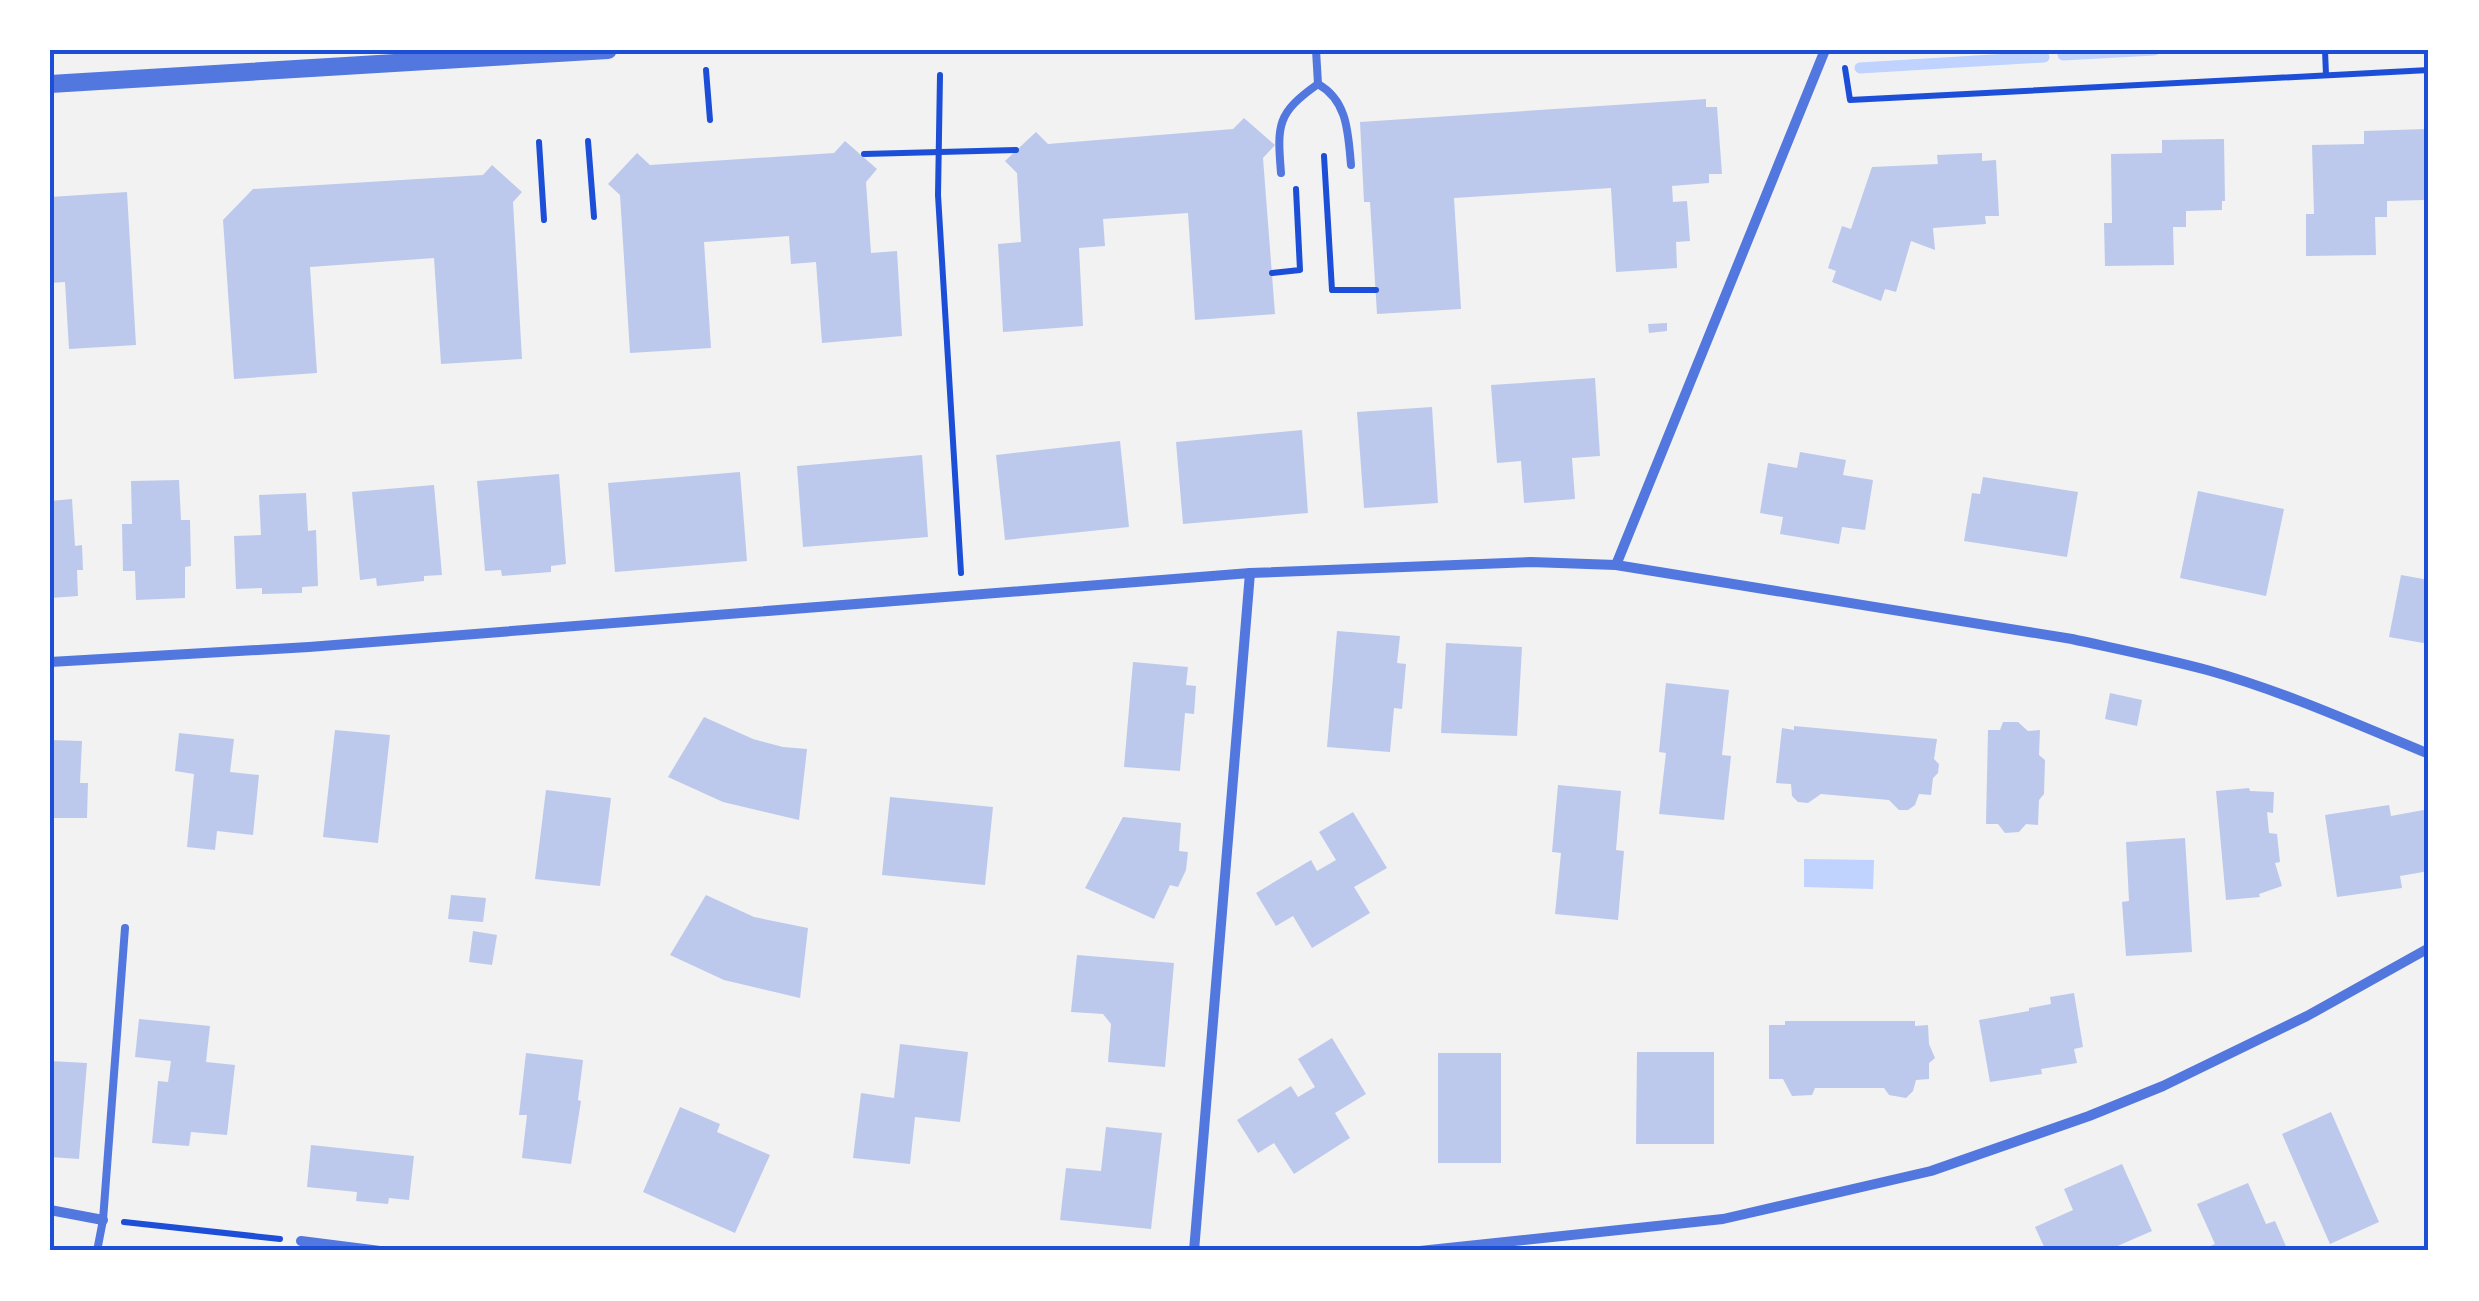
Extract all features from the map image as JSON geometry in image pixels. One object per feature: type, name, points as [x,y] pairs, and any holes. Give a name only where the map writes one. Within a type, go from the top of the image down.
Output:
[{"type":"street","points":[[50,84],[608,50]]},
{"type":"street","points":[[1616,564],[1824,50]]},
{"type":"street","points":[[50,662],[309,648],[1250,573],[1531,562],[1616,564],[2072,639],[2138,654],[2284,695],[2429,754]]},
{"type":"street","points":[[1194,1251],[1250,573]]},
{"type":"street","points":[[1420,1251],[1723,1219],[1930,1171],[2163,1086],[2307,1016],[2429,948]]},
{"type":"street","points":[[50,1210],[103,1220]]},
{"type":"street","points":[[302,1242],[380,1251]]},
{"type":"lane","points":[[1316,50],[1318,84]]},
{"type":"lane","points":[[1318,84],[1333,92],[1348,125],[1351,165]]},
{"type":"lane","points":[[1281,173],[1278,140],[1288,105],[1318,84]]},
{"type":"lane","points":[[97,1251],[103,1220],[125,928]]},
{"type":"path","points":[[2325,50],[2326,75]]},
{"type":"path","points":[[1843,52],[1850,100],[2429,70]]},
{"type":"path","points":[[706,70],[710,120]]},
{"type":"path","points":[[940,75],[939,214],[963,597]]},
{"type":"path","points":[[1348,125],[1322,125],[1332,290],[1376,290]]},
{"type":"path","points":[[588,141],[594,217]]},
{"type":"path","points":[[539,142],[544,220]]},
{"type":"path","points":[[864,154],[1016,150]]},
{"type":"path","points":[[1272,272],[1300,270],[1296,176]]},
{"type":"path","points":[[103,1220],[302,1242]]},
{"type":"water","points":[[1804,859],[1874,860],[1873,889],[1804,887]]},
{"type":"building","points":[[1706,99],[1706,107],[1717,107],[1722,174],[1709,174],[1709,183],[1672,186],[1673,202],[1687,201],[1690,241],[1676,242],[1677,268],[1616,272],[1611,188],[1454,198],[1461,309],[1377,314],[1370,202],[1364,202],[1360,122]]},
{"type":"building","points":[[1244,118],[1275,145],[1263,158],[1275,314],[1195,320],[1188,213],[1103,219],[1105,246],[1079,248],[1083,326],[1003,332],[998,244],[1021,242],[1017,173],[1005,161],[1036,132],[1048,144],[1233,129]]},
{"type":"building","points":[[2426,129],[2424,200],[2387,201],[2387,217],[2375,217],[2376,255],[2306,256],[2306,214],[2314,214],[2312,145],[2364,144],[2364,131]]},
{"type":"building","points":[[2224,139],[2222,210],[2186,211],[2186,227],[2173,227],[2174,265],[2105,266],[2104,223],[2112,223],[2111,154],[2162,153],[2162,140]]},
{"type":"building","points":[[845,141],[877,169],[866,182],[871,253],[897,251],[902,336],[822,343],[816,262],[791,264],[789,236],[704,242],[711,348],[630,353],[620,195],[608,184],[637,153],[650,165],[834,153]]},
{"type":"building","points":[[1982,153],[1982,161],[1996,160],[1999,216],[1985,216],[1986,224],[1933,228],[1935,250],[1911,241],[1896,292],[1885,289],[1881,301],[1832,282],[1836,271],[1828,268],[1842,226],[1851,229],[1872,167],[1938,164],[1937,155]]},
{"type":"building","points":[[492,165],[522,192],[513,202],[522,359],[441,364],[434,258],[310,267],[317,373],[234,379],[223,220],[253,189],[483,175]]},
{"type":"building","points":[[127,192],[136,345],[69,349],[65,282],[50,283],[50,197]]},
{"type":"building","points":[[1667,323],[1667,331],[1649,333],[1648,324]]},
{"type":"building","points":[[1595,378],[1600,456],[1572,458],[1575,499],[1524,503],[1521,461],[1497,463],[1491,385]]},
{"type":"building","points":[[1432,407],[1438,503],[1364,508],[1357,412]]},
{"type":"building","points":[[1302,430],[1308,513],[1183,524],[1176,442]]},
{"type":"building","points":[[1120,441],[1129,527],[1005,540],[996,455]]},
{"type":"building","points":[[1800,452],[1846,460],[1843,475],[1873,480],[1865,530],[1842,527],[1839,544],[1780,534],[1783,517],[1760,513],[1768,463],[1797,468]]},
{"type":"building","points":[[922,455],[928,537],[803,547],[797,466]]},
{"type":"building","points":[[740,472],[747,561],[615,572],[608,483]]},
{"type":"building","points":[[559,474],[566,564],[551,566],[551,572],[502,576],[501,570],[485,571],[477,481]]},
{"type":"building","points":[[1983,477],[2078,492],[2067,557],[1964,541],[1972,493],[1980,494]]},
{"type":"building","points":[[179,480],[181,520],[190,520],[191,566],[185,567],[185,598],[136,600],[135,571],[123,571],[122,524],[132,524],[131,481]]},
{"type":"building","points":[[434,485],[442,575],[377,586],[376,578],[360,580],[352,492]]},
{"type":"building","points":[[2198,491],[2284,509],[2266,596],[2180,578]]},
{"type":"building","points":[[306,493],[308,531],[316,530],[318,586],[302,587],[302,593],[262,594],[262,588],[236,589],[234,536],[261,535],[259,495]]},
{"type":"building","points":[[72,499],[75,546],[82,545],[83,570],[77,570],[78,596],[50,598],[50,501]]},
{"type":"building","points":[[2401,575],[2429,580],[2429,644],[2389,637]]},
{"type":"building","points":[[1337,631],[1400,636],[1397,663],[1406,664],[1402,709],[1394,708],[1390,752],[1327,747]]},
{"type":"building","points":[[1446,643],[1522,647],[1517,736],[1441,733]]},
{"type":"building","points":[[1133,662],[1188,667],[1186,685],[1196,686],[1194,714],[1185,713],[1180,771],[1124,767]]},
{"type":"building","points":[[1666,683],[1729,690],[1722,755],[1731,756],[1724,820],[1659,814],[1666,753],[1659,752]]},
{"type":"building","points":[[2110,693],[2142,700],[2137,726],[2105,719]]},
{"type":"building","points":[[704,717],[753,739],[807,749],[799,820],[723,802],[668,777]]},
{"type":"building","points":[[2003,722],[2018,722],[2028,731],[2040,730],[2039,755],[2045,760],[2038,825],[2026,824],[2019,832],[2005,833],[1998,824],[1986,824],[1988,730],[2000,730]]},
{"type":"building","points":[[1794,726],[1937,739],[1934,759],[1939,764],[1931,795],[1919,794],[1908,810],[1899,810],[1889,800],[1821,794],[1808,803],[1798,802],[1792,796],[1791,784],[1776,783],[1782,728],[1794,730]]},
{"type":"building","points":[[335,730],[390,735],[378,843],[323,837]]},
{"type":"building","points":[[179,733],[234,739],[230,772],[259,775],[253,835],[217,831],[215,850],[187,847],[194,774],[175,771]]},
{"type":"building","points":[[50,740],[82,741],[80,783],[88,783],[87,818],[50,818]]},
{"type":"building","points":[[1558,785],[1621,791],[1616,850],[1624,851],[1618,920],[1555,914],[1561,853],[1552,852]]},
{"type":"building","points":[[2249,788],[2274,792],[2273,813],[2267,812],[2269,833],[2277,834],[2280,862],[2275,863],[2282,886],[2259,894],[2260,897],[2226,900],[2216,791]]},
{"type":"building","points":[[546,790],[611,798],[600,886],[535,879]]},
{"type":"building","points":[[890,797],[993,807],[985,885],[882,875]]},
{"type":"building","points":[[2389,805],[2391,816],[2429,809],[2429,871],[2400,876],[2402,888],[2337,897],[2325,815]]},
{"type":"building","points":[[1353,812],[1387,868],[1354,887],[1370,913],[1312,948],[1293,916],[1276,926],[1256,893],[1311,860],[1317,871],[1336,860],[1319,832]]},
{"type":"building","points":[[1123,817],[1181,823],[1179,851],[1188,852],[1186,870],[1178,887],[1170,885],[1154,919],[1085,888]]},
{"type":"building","points":[[2185,838],[2192,952],[2126,956],[2122,902],[2129,901],[2126,842]]},
{"type":"building","points":[[451,895],[486,898],[483,922],[448,919]]},
{"type":"building","points":[[706,895],[754,917],[808,928],[800,998],[724,980],[670,955]]},
{"type":"building","points":[[473,931],[497,935],[492,965],[469,962]]},
{"type":"building","points":[[1077,955],[1174,963],[1165,1067],[1108,1062],[1111,1024],[1103,1014],[1071,1012]]},
{"type":"building","points":[[2074,993],[2083,1047],[2074,1049],[2077,1063],[2041,1069],[2042,1074],[1990,1082],[1979,1020],[2029,1011],[2051,1004],[2050,997]]},
{"type":"building","points":[[139,1019],[210,1026],[206,1062],[235,1065],[227,1135],[191,1132],[189,1146],[152,1143],[158,1081],[168,1082],[171,1061],[135,1057]]},
{"type":"building","points":[[1785,1021],[1915,1021],[1915,1026],[1928,1025],[1935,1058],[1929,1063],[1929,1079],[1916,1080],[1906,1098],[1889,1095],[1884,1088],[1815,1088],[1812,1095],[1792,1096],[1783,1079],[1769,1079],[1769,1025],[1785,1025]]},
{"type":"building","points":[[1332,1038],[1366,1094],[1335,1113],[1350,1138],[1294,1174],[1274,1143],[1258,1153],[1237,1120],[1291,1086],[1298,1097],[1315,1087],[1298,1059]]},
{"type":"building","points":[[900,1044],[968,1052],[960,1122],[915,1117],[910,1164],[853,1158],[861,1093],[894,1098]]},
{"type":"building","points":[[1637,1052],[1714,1052],[1714,1144],[1636,1144]]},
{"type":"building","points":[[526,1053],[583,1060],[571,1164],[522,1158],[527,1115],[519,1115]]},
{"type":"building","points":[[1438,1053],[1501,1053],[1501,1163],[1438,1163]]},
{"type":"building","points":[[50,1061],[87,1063],[79,1159],[50,1157]]},
{"type":"building","points":[[680,1107],[720,1124],[717,1132],[770,1155],[735,1233],[643,1192]]},
{"type":"building","points":[[2331,1112],[2379,1222],[2330,1244],[2282,1134]]},
{"type":"building","points":[[1106,1127],[1162,1133],[1151,1229],[1060,1220],[1066,1168],[1101,1171]]},
{"type":"building","points":[[311,1145],[414,1156],[409,1200],[389,1198],[388,1204],[356,1201],[357,1192],[307,1187]]},
{"type":"building","points":[[2122,1164],[2152,1231],[2106,1251],[2046,1251],[2035,1227],[2073,1210],[2064,1189]]},
{"type":"building","points":[[2248,1183],[2266,1224],[2275,1221],[2288,1251],[2209,1251],[2208,1247],[2215,1244],[2197,1204]]},
{"type":"waterway","points":[[2063,55],[2154,50]]},
{"type":"waterway","points":[[1860,68],[2044,57]]}]
